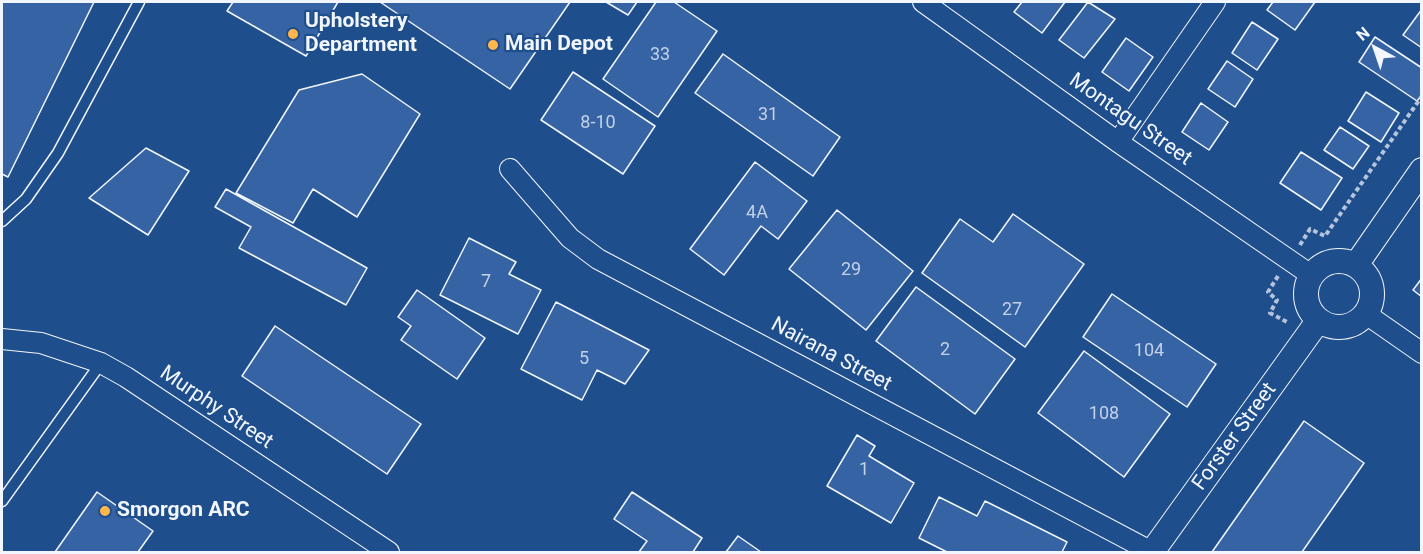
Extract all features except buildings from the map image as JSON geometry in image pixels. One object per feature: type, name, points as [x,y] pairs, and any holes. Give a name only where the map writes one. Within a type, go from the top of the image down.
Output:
[{"type":"street","name":"Montagu Street","points":[[923,2],[1118,142],[1311,275]]},
{"type":"street","points":[[1118,142],[1215,2]]},
{"type":"street","name":"Nairana Street","points":[[510,169],[570,238],[598,259],[1152,552]]},
{"type":"street","points":[[1356,265],[1422,170]]},
{"type":"street","points":[[1332,261],[1356,265],[1370,282],[1371,304],[1366,314],[1358,322],[1338,328],[1308,325],[1311,314],[1305,294],[1311,275],[1332,261]]},
{"type":"street","points":[[1366,314],[1422,353]]},
{"type":"street","name":"Forster Street","points":[[1152,552],[1308,325]]},
{"type":"street","name":"Murphy Street","points":[[2,339],[41,343],[101,363],[126,377],[389,552]]},
{"type":"lane","points":[[2,221],[26,199],[58,153],[139,2]]},
{"type":"lane","points":[[2,501],[101,363]]},
{"type":"path","points":[[1308,325],[1270,313],[1277,300],[1268,292],[1310,229],[1325,236],[1422,96]]},
{"type":"place","name":"Upholstery Department","points":[[293,34]]},
{"type":"place","name":"Main Depot","points":[[493,45]]},
{"type":"place","name":"Smorgon ARC","points":[[105,511]]}]
